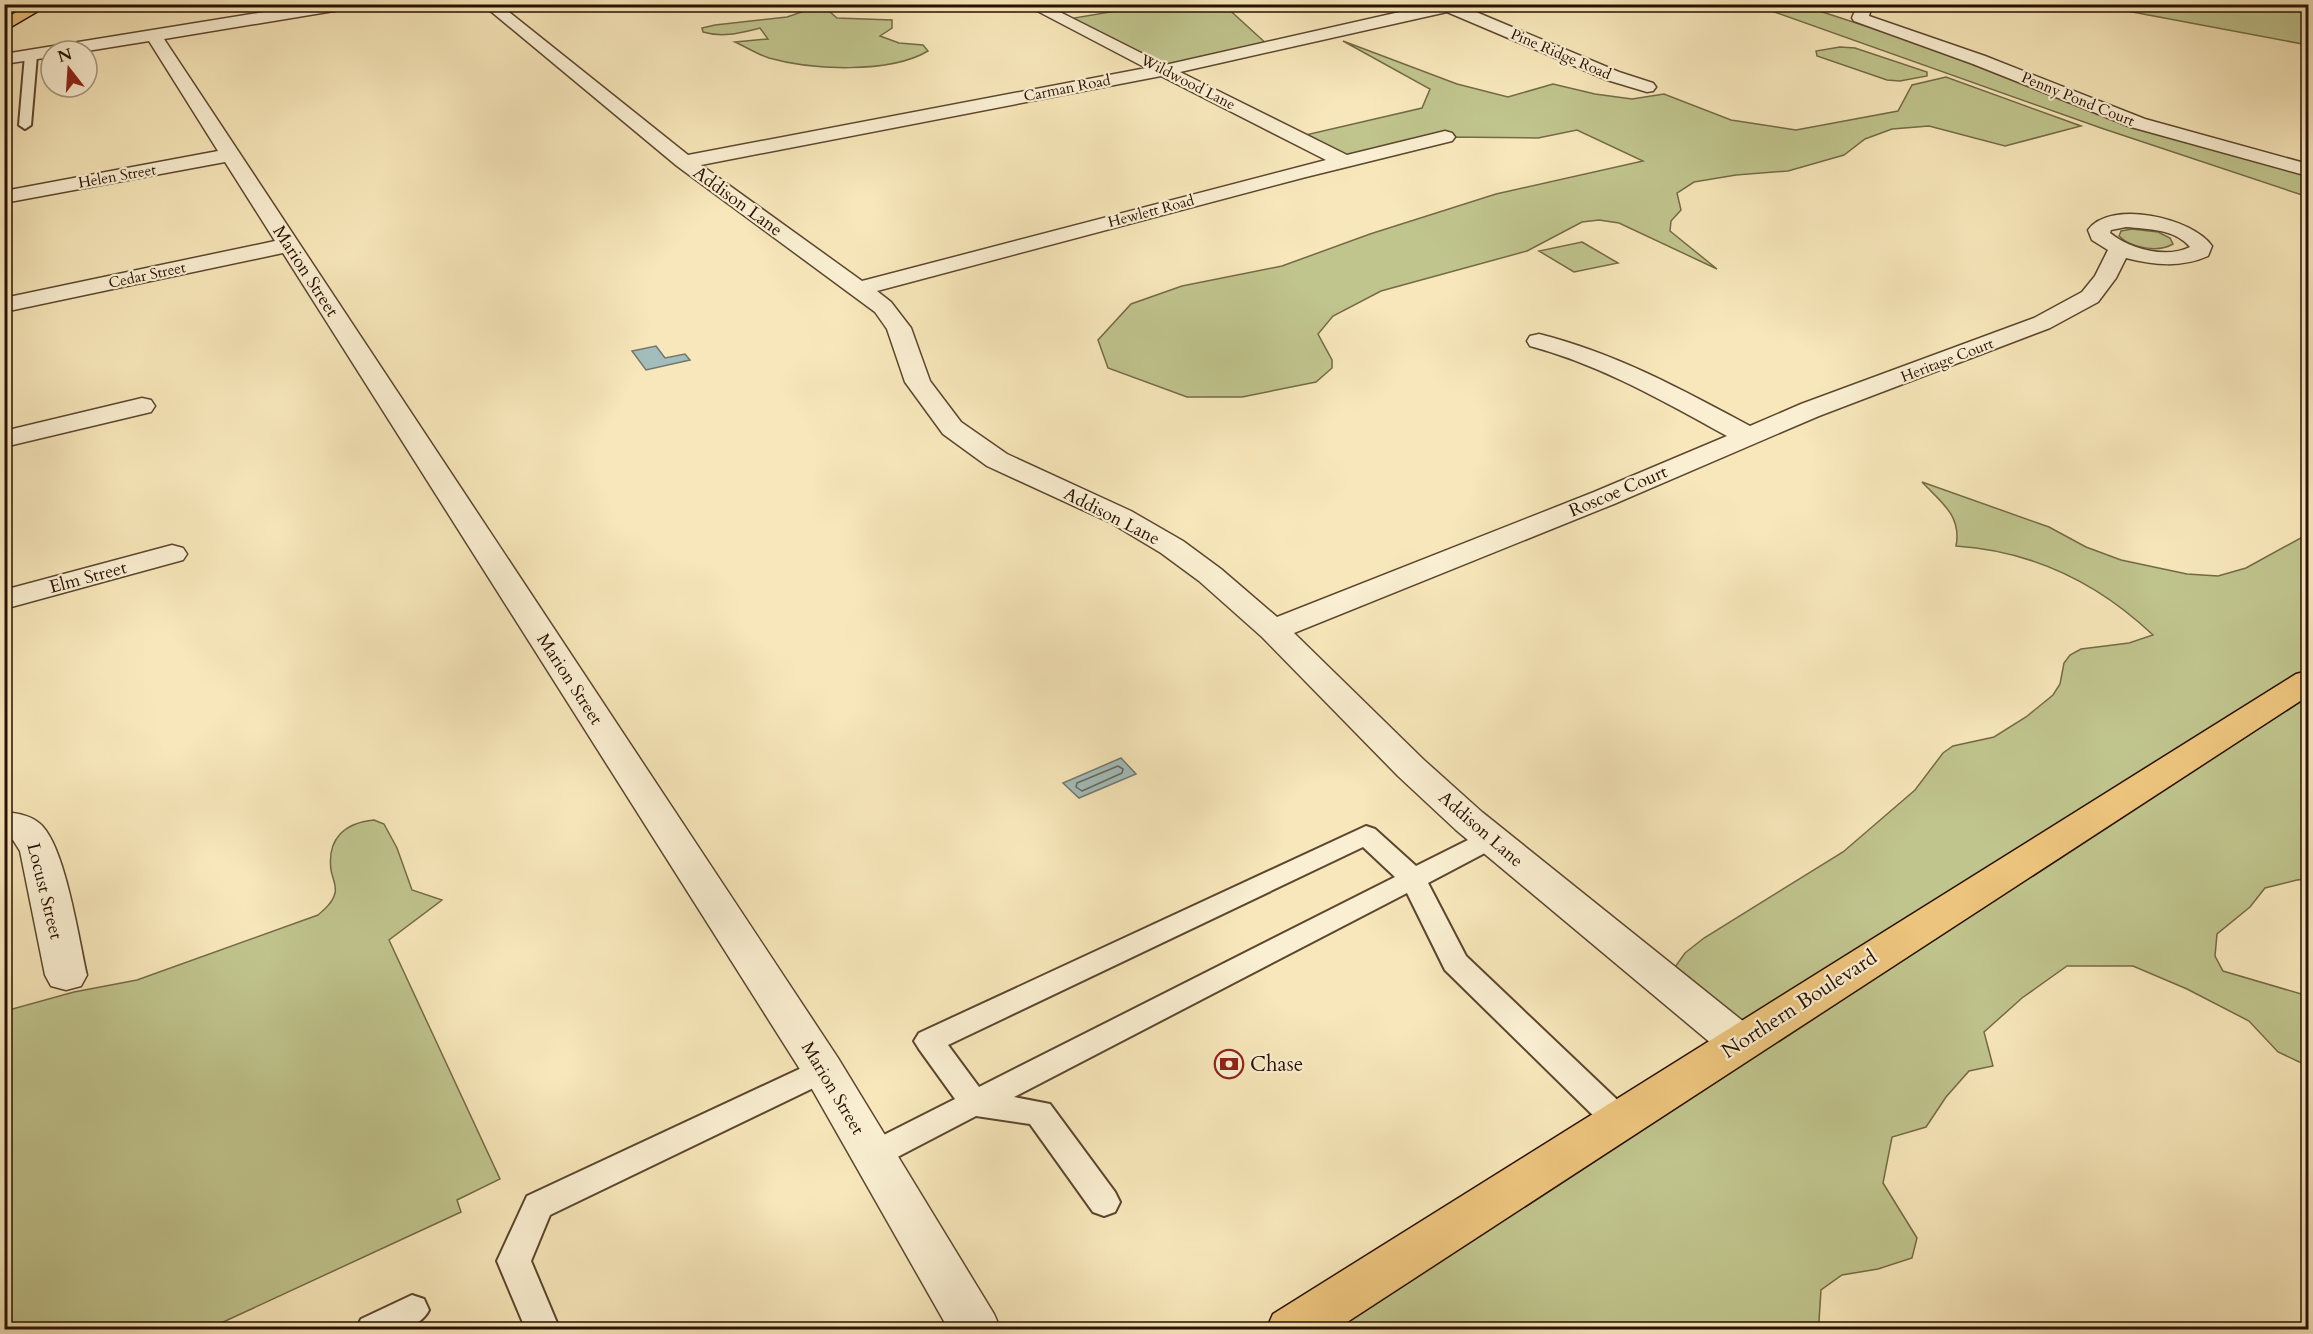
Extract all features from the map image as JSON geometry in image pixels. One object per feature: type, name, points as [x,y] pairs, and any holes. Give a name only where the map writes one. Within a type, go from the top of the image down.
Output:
[{"type":"main road","points":[[4,13],[43,5]]},
{"type":"main road","points":[[4,26],[43,5]]},
{"type":"main road","name":"Northern Boulevard","points":[[1291,1329],[2308,681]]},
{"type":"street","points":[[99,44],[346,4]]},
{"type":"street","name":"Addison Lane","points":[[489,4],[684,162],[883,307],[899,328],[918,382],[952,428],[997,459],[1121,517],[1172,547],[1210,575],[1273,630],[1411,768],[1491,839],[1739,1042]]},
{"type":"street","name":"Wildwood Lane","points":[[1030,4],[1344,161]]},
{"type":"street","name":"Carman Road","points":[[684,162],[1165,70],[1445,6]]},
{"type":"street","name":"Pine Ridge Road","points":[[1445,6],[1612,76],[1647,87]]},
{"type":"street","name":"Penny Pond Court","points":[[1863,9],[1860,18],[1881,27],[1979,60],[2138,123],[2308,170]]},
{"type":"street","name":"Marion Street","points":[[153,35],[823,1070],[976,1329]]},
{"type":"street","points":[[4,59],[39,54]]},
{"type":"street","name":"Hewlett Road","points":[[859,289],[1344,161],[1445,137]]},
{"type":"street","name":"Helen Street","points":[[4,196],[230,155]]},
{"type":"street","name":"Cedar Street","points":[[4,305],[289,245]]},
{"type":"street","name":"Heritage Court","points":[[1748,436],[2061,314],[2098,289],[2120,248]]},
{"type":"street","points":[[1539,341],[1595,357],[1632,374],[1748,436]]},
{"type":"street","points":[[4,439],[142,406]]},
{"type":"street","name":"Roscoe Court","points":[[1273,630],[1604,498],[1748,436]]},
{"type":"street","name":"Elm Street","points":[[4,600],[172,554]]},
{"type":"street","name":"Locust Street","points":[[4,824],[22,829],[33,836],[39,851],[66,975]]},
{"type":"lane","points":[[25,125],[31,55]]},
{"type":"lane","points":[[1104,1202],[1039,1113],[975,1104],[930,1041],[1366,835],[1413,879],[1455,963],[1618,1120]]},
{"type":"lane","points":[[873,1155],[1491,839]]},
{"type":"lane","points":[[543,1329],[514,1261],[538,1206],[823,1070]]},
{"type":"lane","points":[[373,1329],[412,1310]]},
{"type":"green space","points":[[822,5],[837,18],[892,20],[892,28],[880,36],[899,43],[923,45],[928,51],[912,58],[872,66],[850,68],[806,65],[769,58],[735,42],[768,39],[760,28],[725,35],[703,32],[702,28],[787,17]]},
{"type":"green space","points":[[1152,5],[1224,5],[1269,46],[1165,70],[1062,20]]},
{"type":"green space","points":[[1755,5],[1801,5],[1930,47],[2137,127],[2308,174],[2308,197],[2101,128]]},
{"type":"green space","points":[[2101,5],[2308,5],[2308,45],[2127,11]]},
{"type":"green space","points":[[1343,41],[1457,84],[1508,97],[1553,84],[1595,94],[1632,99],[1664,94],[1731,120],[1796,130],[1898,111],[1912,85],[1946,77],[2081,126],[2005,146],[1929,126],[1892,129],[1865,139],[1844,155],[1788,171],[1736,175],[1694,182],[1677,193],[1681,210],[1671,221],[1670,231],[1717,269],[1619,223],[1599,220],[1582,222],[1527,251],[1381,291],[1333,316],[1318,334],[1332,360],[1332,368],[1316,382],[1242,397],[1187,397],[1108,368],[1098,340],[1131,304],[1182,286],[1282,266],[1370,234],[1496,194],[1643,161],[1577,130],[1538,138],[1445,137],[1344,161],[1297,137],[1422,108],[1430,89]]},
{"type":"green space","points":[[1840,47],[1855,48],[1927,72],[1927,76],[1900,81],[1887,80],[1817,56],[1816,51]]},
{"type":"green space","points":[[2132,229],[2158,232],[2170,238],[2173,244],[2152,249],[2130,244],[2119,236],[2121,231]]},
{"type":"green space","points":[[1582,242],[1618,263],[1574,272],[1539,251]]},
{"type":"green space","points":[[1922,482],[2049,527],[2086,547],[2121,560],[2187,574],[2218,576],[2246,568],[2308,534],[2308,879],[2265,888],[2250,907],[2217,934],[2215,956],[2223,971],[2308,996],[2308,1066],[2278,1052],[2249,1021],[2187,989],[2133,966],[2067,966],[2022,998],[1984,1032],[1993,1066],[1969,1071],[1946,1097],[1926,1127],[1892,1137],[1883,1183],[1917,1238],[1912,1258],[1878,1269],[1842,1275],[1821,1290],[1819,1321],[1822,1329],[1291,1330],[1739,1042],[1673,970],[1685,953],[1704,938],[1843,852],[1915,790],[1943,753],[1953,746],[1994,737],[2026,717],[2053,695],[2060,684],[2064,663],[2070,655],[2081,649],[2129,643],[2153,635],[2109,599],[2062,572],[2011,555],[1956,546],[1957,535],[1953,518],[1943,503]]},
{"type":"green space","points":[[374,820],[384,824],[397,848],[412,890],[442,900],[389,940],[500,1179],[457,1200],[461,1212],[208,1329],[5,1329],[5,1011],[74,992],[137,980],[318,915],[331,902],[335,893],[330,859],[335,841],[346,829]]},
{"type":"water","points":[[656,346],[665,358],[685,354],[690,360],[646,370],[632,351]]},
{"type":"water","points":[[1121,758],[1136,774],[1079,798],[1063,783]]},
{"type":"place","name":"Chase","points":[[1229,1064]]}]
